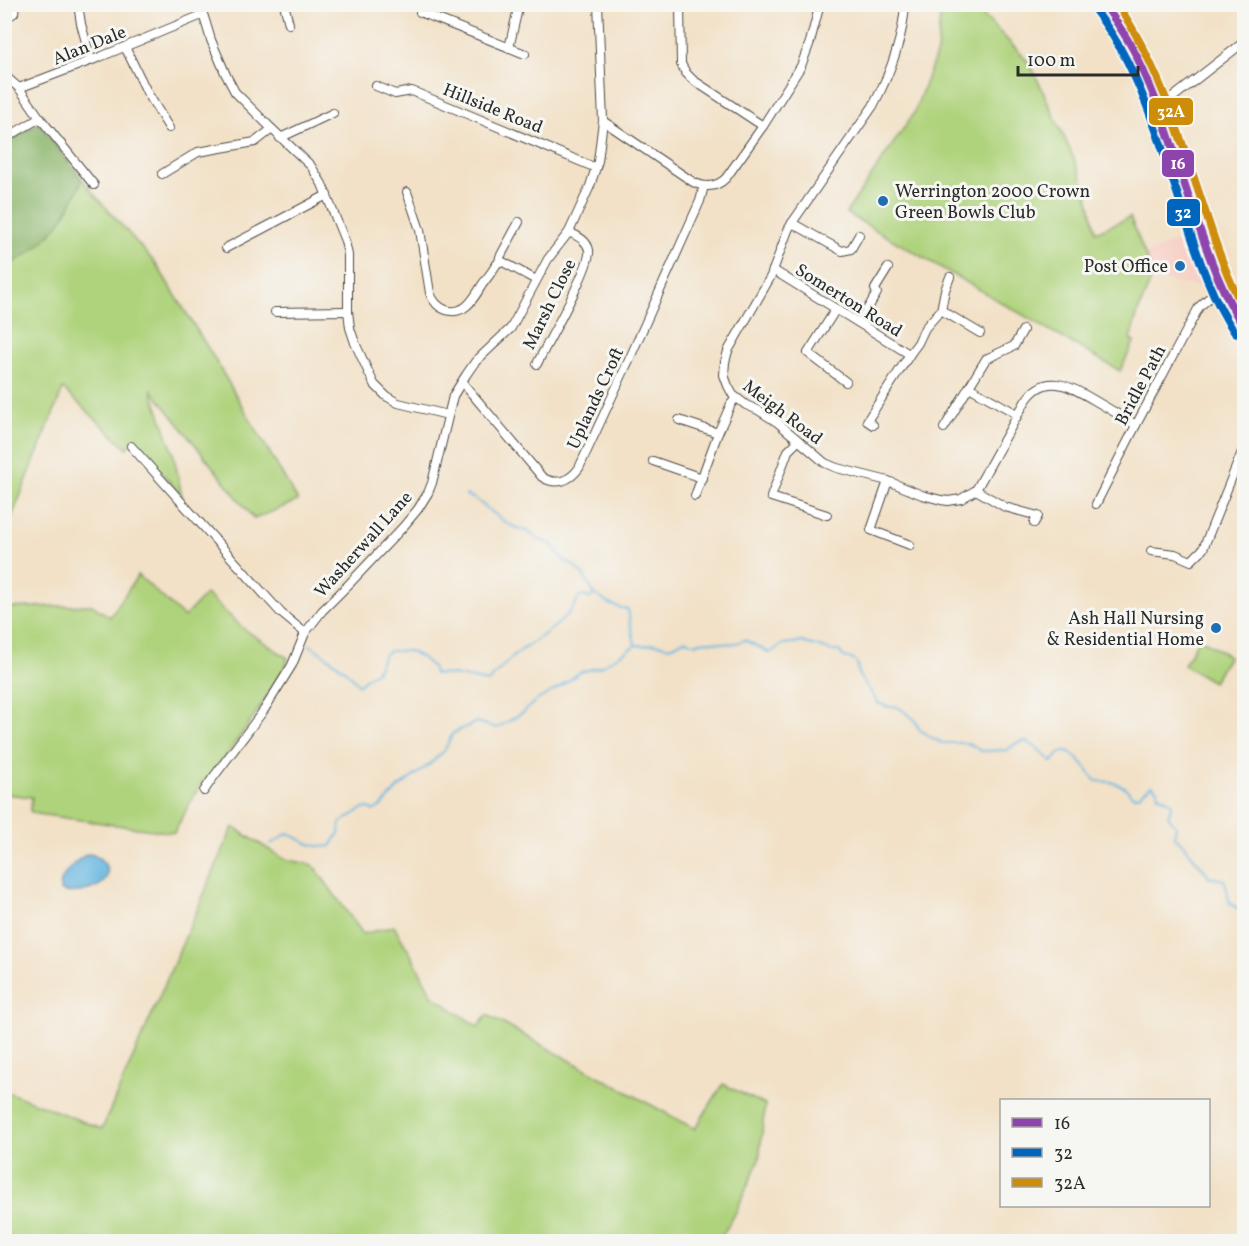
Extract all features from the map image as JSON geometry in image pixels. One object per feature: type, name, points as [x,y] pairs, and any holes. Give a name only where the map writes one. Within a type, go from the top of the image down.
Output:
[{"type":"highway","points":[[1104,4],[1136,55],[1151,88],[1221,287],[1245,327]]},
{"type":"street","points":[[4,19],[14,14],[15,4]]},
{"type":"street","points":[[78,4],[91,60]]},
{"type":"street","points":[[200,4],[211,40],[235,92],[311,166],[322,184],[345,241],[348,255],[350,328],[370,376],[380,390],[392,400],[405,406],[448,415]]},
{"type":"street","points":[[284,4],[290,24]]},
{"type":"street","points":[[509,48],[519,4]]},
{"type":"street","name":"Washerwall Lane","points":[[204,791],[264,710],[292,665],[305,633],[322,611],[418,509],[432,483],[453,396],[476,362],[511,328],[548,260],[569,232],[585,199],[596,168],[603,121],[598,4]]},
{"type":"street","points":[[680,4],[681,64],[686,73],[763,126]]},
{"type":"street","points":[[603,121],[693,182],[704,186],[721,183],[763,126],[801,66],[820,4]]},
{"type":"street","name":"Meigh Road","points":[[905,4],[899,42],[882,91],[788,230],[773,270],[728,351],[724,369],[730,392],[736,398],[777,422],[825,463],[888,481],[941,500],[961,499],[976,490]]},
{"type":"street","points":[[420,12],[525,54]]},
{"type":"street","name":"Alan Dale","points":[[19,88],[202,15]]},
{"type":"street","points":[[1158,109],[1245,42]]},
{"type":"street","points":[[125,47],[163,125]]},
{"type":"street","points":[[4,75],[19,88],[94,185]]},
{"type":"street","name":"Hillside Road","points":[[376,86],[395,94],[412,91],[596,168]]},
{"type":"street","points":[[280,138],[333,113]]},
{"type":"street","points":[[4,139],[40,118]]},
{"type":"street","points":[[169,173],[198,152],[255,142],[272,129]]},
{"type":"street","name":"Uplands Croft","points":[[462,382],[542,477],[558,482],[570,477],[579,468],[629,360],[700,201],[704,186]]},
{"type":"street","points":[[406,192],[420,230],[430,293],[432,299],[443,309],[460,310],[473,300],[499,262],[519,222]]},
{"type":"street","points":[[226,248],[327,195]]},
{"type":"street","points":[[792,223],[842,251],[850,249],[859,235]]},
{"type":"street","name":"Marsh Close","points":[[537,364],[589,259],[589,250],[585,242],[569,232]]},
{"type":"street","points":[[499,262],[536,280]]},
{"type":"street","points":[[859,323],[877,293],[874,289],[888,268]]},
{"type":"street","name":"Somerton Road","points":[[773,270],[909,354]]},
{"type":"street","points":[[873,425],[867,421],[918,343],[925,328],[941,310],[950,277]]},
{"type":"street","name":"Bridle Path","points":[[1096,504],[1199,307],[1221,287]]},
{"type":"street","points":[[836,309],[808,353],[846,382]]},
{"type":"street","points":[[941,310],[980,333]]},
{"type":"street","points":[[276,312],[348,311]]},
{"type":"street","points":[[944,428],[986,359],[1014,346],[1023,330]]},
{"type":"street","points":[[1034,523],[1038,516],[1005,507],[976,490],[1017,414],[1032,393],[1042,386],[1058,383],[1071,387],[1136,424]]},
{"type":"street","points":[[969,387],[1017,414]]},
{"type":"street","points":[[695,496],[718,433],[736,398]]},
{"type":"street","points":[[679,420],[718,433]]},
{"type":"street","points":[[798,441],[789,451],[771,497],[827,515]]},
{"type":"street","points":[[131,446],[281,613],[305,633]]},
{"type":"street","points":[[1151,551],[1175,554],[1191,561],[1203,549],[1245,447]]},
{"type":"street","points":[[653,461],[702,478]]},
{"type":"street","points":[[888,481],[871,530],[910,544]]},
{"type":"shaded area","points":[[1192,234],[1208,280],[1208,288],[1175,283],[1153,275],[1145,255]]},
{"type":"green space","points":[[941,5],[973,5],[1032,68],[1087,191],[1096,232],[1130,217],[1153,275],[1130,339],[1134,342],[1120,371],[846,213],[914,113],[937,52]]},
{"type":"green space","points":[[38,123],[94,194],[156,264],[298,501],[254,519],[151,389],[173,452],[182,496],[134,441],[127,448],[63,389],[5,534],[5,144]]},
{"type":"green space","points":[[38,123],[82,179],[78,192],[51,234],[35,249],[5,267],[5,144]]},
{"type":"green space","points":[[138,575],[184,617],[206,594],[245,630],[288,658],[285,667],[255,715],[194,795],[174,833],[37,814],[30,811],[32,797],[5,794],[4,608],[92,605],[110,617]]},
{"type":"green space","points":[[1199,638],[1229,656],[1213,682],[1184,665]]},
{"type":"green space","points":[[233,827],[284,859],[313,865],[363,934],[394,926],[432,995],[478,1027],[487,1015],[695,1129],[723,1084],[765,1105],[759,1160],[735,1214],[719,1241],[5,1241],[5,1091],[102,1129]]},
{"type":"water","points":[[87,854],[96,856],[106,866],[107,875],[102,884],[84,891],[60,890],[65,874]]},
{"type":"waterway","points":[[466,495],[475,499],[505,522],[551,544],[564,560],[583,575],[595,594],[609,604],[628,609],[636,645]]},
{"type":"waterway","points":[[310,645],[343,668],[359,685],[376,672],[384,655],[389,651],[409,651],[421,657],[433,668],[434,674],[488,682],[515,655],[561,621],[575,605],[580,595],[590,598],[595,594]]},
{"type":"waterway","points":[[636,645],[670,646],[684,640],[695,644],[705,641],[730,644],[745,640],[770,653],[783,644],[801,642],[831,651],[839,651],[844,657],[857,663],[859,676],[878,703],[898,707],[914,719],[919,729],[942,743],[967,743],[981,751],[1007,750],[1025,741],[1037,748],[1052,762],[1061,752],[1067,751],[1079,760],[1096,781],[1111,782],[1125,787],[1132,796],[1138,796],[1152,785],[1158,795],[1172,804],[1168,816],[1176,826],[1174,836],[1210,877],[1224,880],[1229,902],[1244,911]]},
{"type":"waterway","points":[[271,844],[288,833],[314,845],[331,846],[339,833],[340,823],[362,809],[370,808],[373,811],[383,805],[398,788],[444,751],[453,733],[477,722],[497,728],[524,712],[534,702],[580,672],[600,667],[636,645]]},
{"type":"transit line","name":"16","points":[[1104,4],[1129,42],[1145,74],[1215,270],[1244,327]]},
{"type":"transit line","name":"32A","points":[[1117,4],[1146,53],[1168,104],[1222,261],[1244,309]]},
{"type":"transit line","name":"32","points":[[1095,10],[1116,41],[1136,79],[1158,135],[1205,274],[1218,304],[1235,333]]},
{"type":"place","name":"Werrington 2000 Crown Green Bowls Club","points":[[883,201]]},
{"type":"place","name":"Post Office","points":[[1180,266]]},
{"type":"place","name":"Ash Hall Nursing & Residential Home","points":[[1216,628]]}]
